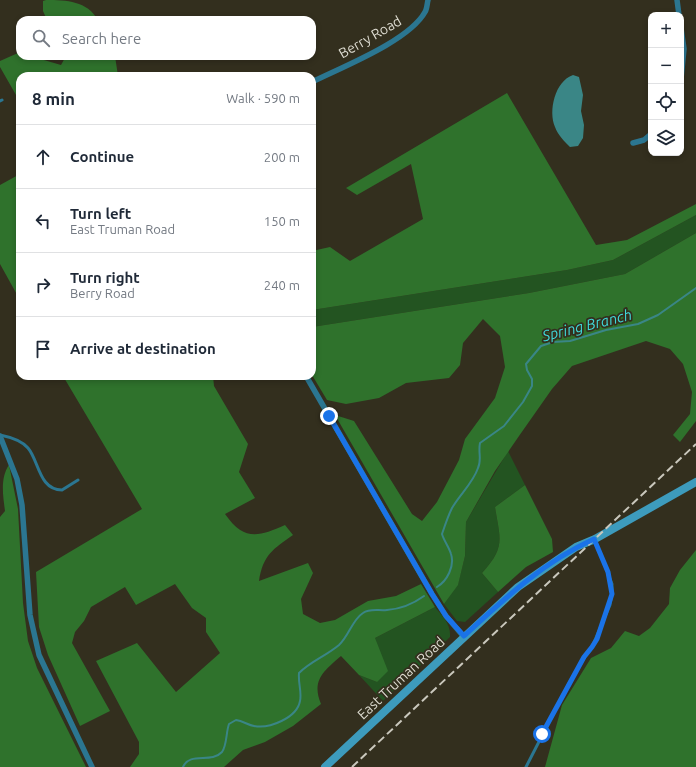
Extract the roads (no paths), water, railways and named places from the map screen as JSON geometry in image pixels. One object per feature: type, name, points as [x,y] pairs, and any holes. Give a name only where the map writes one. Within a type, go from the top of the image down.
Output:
[{"type":"main road","name":"East Truman Road","points":[[326,767],[518,587],[560,557],[696,482]]},
{"type":"street","name":"Berry Road","points":[[316,80],[390,42],[411,29],[426,12],[428,0]]},
{"type":"street","points":[[677,0],[679,12]]},
{"type":"street","points":[[633,143],[644,140],[648,137]]},
{"type":"street","points":[[308,380],[432,594],[446,616],[464,636]]},
{"type":"street","points":[[0,435],[17,479],[22,505],[30,615],[39,655],[92,767]]},
{"type":"lane","points":[[0,435],[11,438],[29,449],[41,476],[53,488],[62,490],[78,480]]},
{"type":"lane","points":[[526,767],[570,681],[584,657],[592,647],[610,605],[612,584],[594,539]]},
{"type":"water","points":[[573,75],[579,77],[583,95],[581,111],[584,125],[583,138],[578,146],[570,147],[561,138],[556,130],[552,113],[558,90],[567,78]]},
{"type":"waterway","name":"Spring Branch","points":[[437,587],[447,577],[452,563],[451,554],[442,534],[449,514],[476,473],[480,462],[480,443],[504,426],[523,402],[532,386],[532,379],[527,370],[526,364],[541,346],[553,342],[570,341],[606,330],[638,324],[658,315],[696,288]]},
{"type":"waterway","name":"Spring Branch","points":[[183,767],[186,762],[190,760],[212,757],[222,752],[225,746],[229,724],[236,720],[254,726],[267,726],[282,721],[294,712],[300,701],[299,673],[308,665],[339,645],[356,620],[363,613],[366,611],[387,610],[402,607],[411,604],[424,596]]},
{"type":"railway","points":[[352,767],[696,444]]}]
